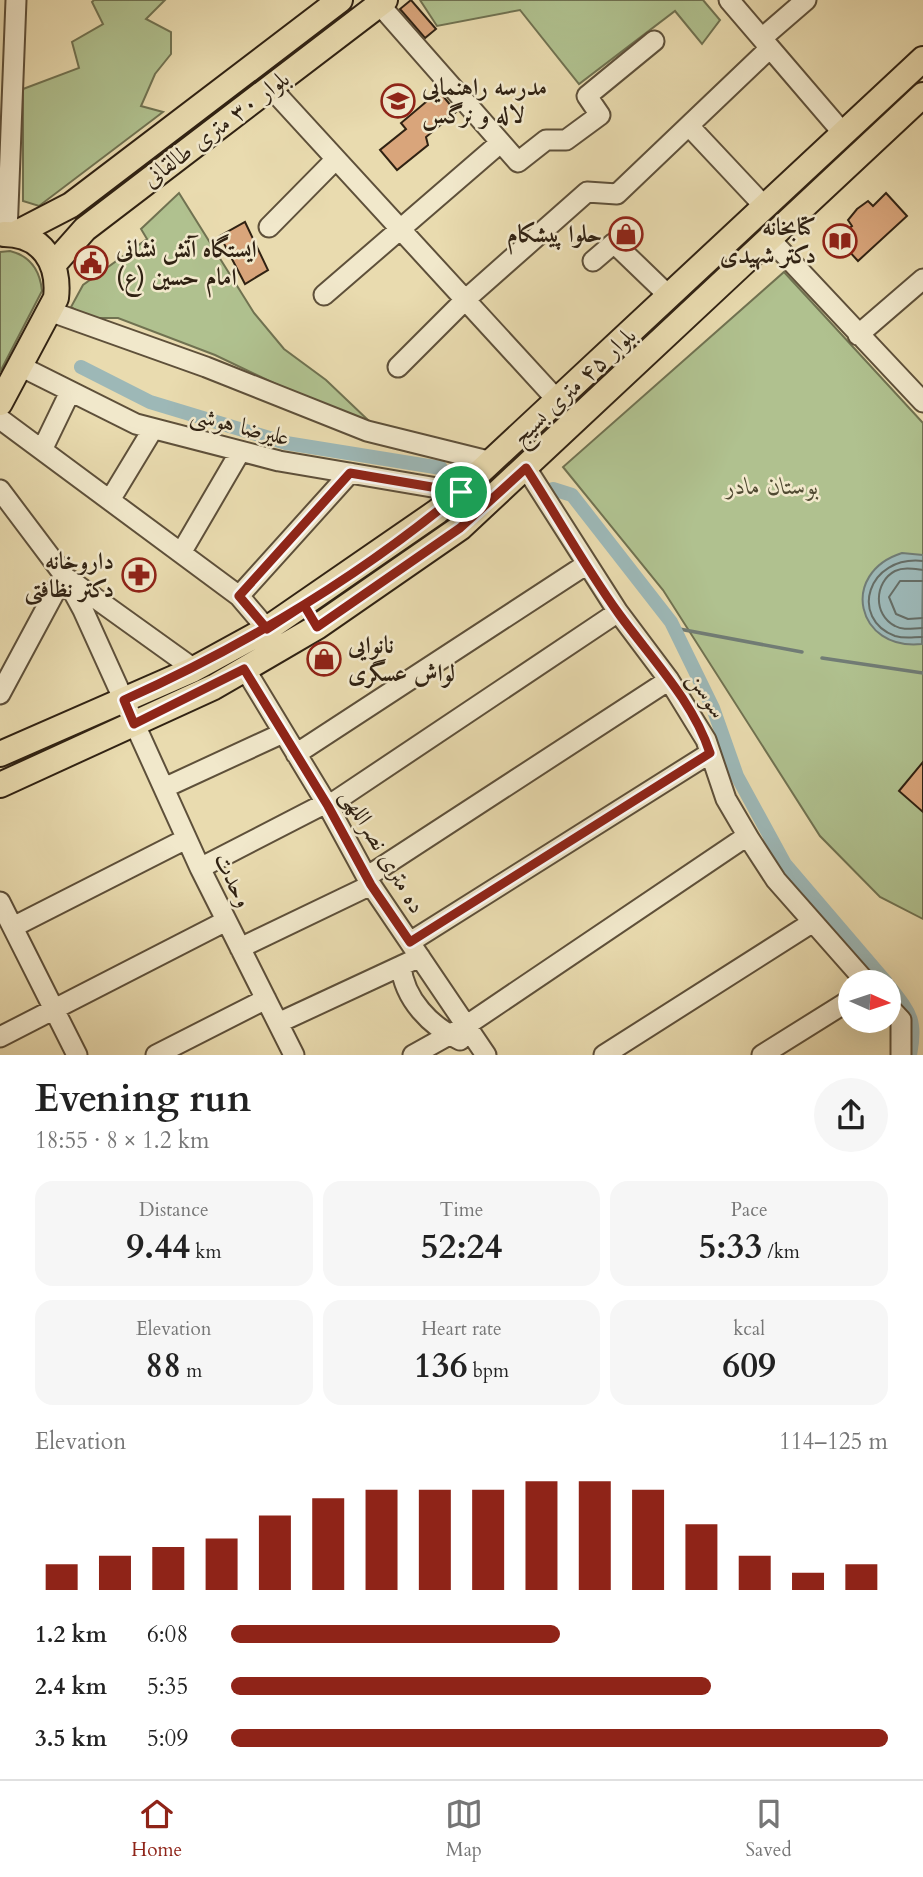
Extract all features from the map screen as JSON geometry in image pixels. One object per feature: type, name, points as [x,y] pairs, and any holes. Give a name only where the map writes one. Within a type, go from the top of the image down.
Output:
[{"type":"main road","name":"بلوار ۳۰ متری طالقانی","points":[[8,234],[71,205],[340,0]]},
{"type":"main road","name":"بلوار ۳۰ متری طالقانی","points":[[54,264],[85,229],[382,2]]},
{"type":"main road","name":"بلوار ۴۵ متری بسیج","points":[[0,754],[194,669],[267,629],[461,492],[923,58]]},
{"type":"main road","name":"بلوار ۴۵ متری بسیج","points":[[0,785],[134,724],[244,669],[317,627],[460,528],[923,95]]},
{"type":"main road","points":[[0,403],[50,311],[56,298],[58,281],[54,264],[45,250],[32,239],[8,234]]},
{"type":"main road","points":[[304,605],[317,627]]},
{"type":"street","points":[[8,234],[6,91],[16,0]]},
{"type":"street","points":[[729,0],[843,134]]},
{"type":"street","points":[[397,367],[465,300],[587,192],[617,194],[689,126],[806,0]]},
{"type":"street","points":[[382,2],[517,162],[546,140],[566,139],[600,115],[587,96],[654,41]]},
{"type":"street","points":[[270,88],[558,401]]},
{"type":"street","points":[[689,126],[765,207]]},
{"type":"street","points":[[324,295],[500,143]]},
{"type":"street","points":[[269,227],[337,159]]},
{"type":"street","points":[[769,238],[923,402]]},
{"type":"street","points":[[593,261],[614,243],[669,296]]},
{"type":"street","points":[[858,335],[923,279]]},
{"type":"street","points":[[50,311],[242,381],[367,431],[492,463]]},
{"type":"street","name":"علیرضا هوشی","points":[[20,366],[136,424],[153,429],[240,452],[461,492]]},
{"type":"street","points":[[42,450],[70,392]]},
{"type":"street","points":[[0,419],[239,596],[267,629]]},
{"type":"street","points":[[110,500],[153,429]]},
{"type":"street","points":[[181,553],[240,452]]},
{"type":"street","name":"سوسن","points":[[526,468],[618,612],[669,680],[706,740],[726,799],[747,836],[776,880],[855,970]]},
{"type":"street","points":[[239,596],[350,473]]},
{"type":"street","points":[[0,490],[64,575],[99,642],[124,700]]},
{"type":"street","points":[[296,754],[587,564]]},
{"type":"street","points":[[0,694],[64,575]]},
{"type":"street","points":[[64,575],[194,669]]},
{"type":"street","points":[[200,868],[327,804],[618,612]]},
{"type":"street","name":"ده متری نصراللهی","points":[[244,669],[327,804],[369,880],[485,1052]]},
{"type":"street","points":[[240,948],[369,880],[669,680]]},
{"type":"street","name":"وحدت","points":[[124,700],[200,868],[294,1055]]},
{"type":"street","points":[[164,788],[283,733]]},
{"type":"street","points":[[278,1023],[401,966],[415,949],[710,753]]},
{"type":"street","points":[[413,1055],[467,1025],[747,836]]},
{"type":"street","points":[[13,927],[187,839]]},
{"type":"street","points":[[0,902],[78,1055]]},
{"type":"street","points":[[0,1037],[226,921]]},
{"type":"street","points":[[604,1055],[813,922]]},
{"type":"street","points":[[401,966],[408,992],[422,1012],[449,1035],[485,1052]]},
{"type":"street","points":[[156,1055],[266,999]]},
{"type":"street","points":[[762,1055],[838,1008]]},
{"type":"street","points":[[899,1053],[900,1033]]},
{"type":"green space","points":[[165,0],[146,19],[171,32],[171,54],[155,74],[141,106],[163,112],[39,206],[23,201],[23,89],[79,68],[72,42],[103,24],[92,2]]},
{"type":"green space","points":[[420,0],[703,0],[720,20],[702,44],[675,11],[579,84],[520,10],[437,26]]},
{"type":"green space","points":[[179,193],[254,313],[284,349],[326,380],[369,421],[320,405],[215,355],[118,318],[90,318],[71,307],[83,285],[147,239],[141,229]]},
{"type":"green space","points":[[10,251],[23,256],[33,265],[42,291],[0,372],[0,252]]},
{"type":"green space","name":"بوستان مادر","points":[[784,272],[923,423],[923,919],[880,897],[820,836],[663,590],[563,467]]},
{"type":"water","points":[[902,553],[923,555],[922,644],[900,643],[882,636],[870,624],[864,609],[863,592],[869,577],[882,563]]},
{"type":"building","points":[[411,0],[436,29],[425,38],[400,9]]},
{"type":"building","points":[[439,91],[456,112],[426,137],[428,145],[397,170],[380,150],[406,129],[401,123]]},
{"type":"building","points":[[886,193],[907,216],[858,261],[837,238],[852,226],[848,220],[857,209],[868,201],[873,206]]},
{"type":"building","points":[[245,222],[268,270],[245,284],[220,236]]},
{"type":"building","points":[[923,762],[923,812],[899,791]]},
{"type":"waterway","points":[[81,367],[150,402],[286,443],[441,468]]},
{"type":"waterway","points":[[553,489],[572,495],[671,622],[713,708],[737,776],[785,864],[876,970]]},
{"type":"waterway","points":[[674,628],[802,652]]},
{"type":"waterway","points":[[822,658],[923,673]]},
{"type":"waterway","points":[[901,1002],[912,1025],[910,1055]]},
{"type":"place","name":"مدرسه راهنمایی لاله و نرگس","points":[[398,101]]},
{"type":"place","name":"حلوا پیشکام","points":[[626,234]]},
{"type":"place","name":"کتابخانه دکتر شهیدی","points":[[840,241]]},
{"type":"place","name":"ایستگاه آتش نشانی امام حسین (ع)","points":[[91,263]]},
{"type":"place","name":"داروخانه دکتر نظافتی","points":[[139,575]]},
{"type":"place","name":"نانوایی لواش عسگری","points":[[324,659]]},
{"type":"route","points":[[461,492],[350,473],[239,596],[267,629],[304,605],[317,627],[460,528],[526,468],[618,612],[669,680],[706,740],[710,753],[410,942],[371,885],[328,806],[244,669],[214,687],[134,724],[124,700],[194,669],[267,629],[438,511],[461,492]]}]
